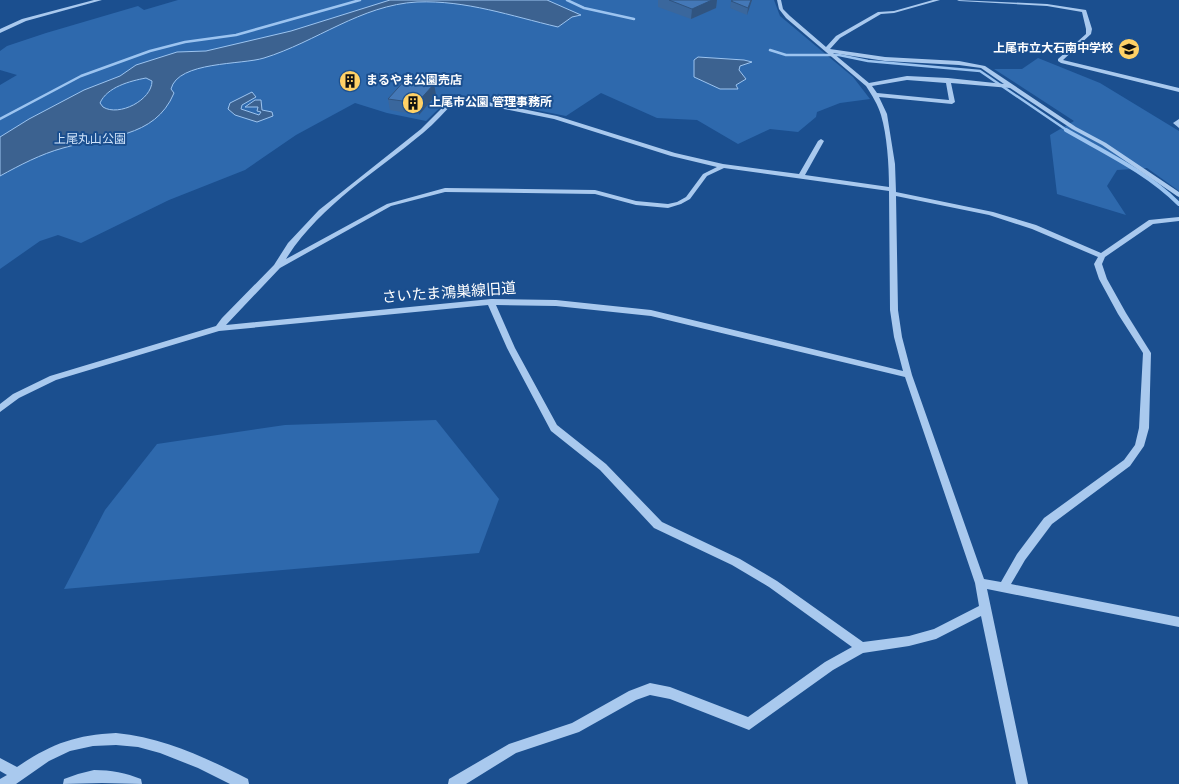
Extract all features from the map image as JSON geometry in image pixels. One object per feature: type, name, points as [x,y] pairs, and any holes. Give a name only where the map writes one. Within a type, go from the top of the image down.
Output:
[{"type":"street","points":[[0,31],[24,20],[100,0]]},
{"type":"street","points":[[779,0],[782,9],[788,17],[868,86],[875,95],[884,114],[891,149],[894,310],[908,375],[980,583],[1022,784]]},
{"type":"street","points":[[826,50],[838,37],[880,13],[894,12],[938,0]]},
{"type":"street","points":[[960,0],[1013,1],[1084,11],[1089,29],[1088,34],[1060,60],[1179,90]]},
{"type":"street","points":[[826,50],[885,59],[977,66],[988,70],[1074,128],[1104,144],[1149,173],[1179,195]]},
{"type":"street","points":[[868,86],[907,78],[1012,86]]},
{"type":"street","points":[[875,95],[952,102],[948,80]]},
{"type":"street","points":[[219,328],[276,267],[291,245],[321,211],[423,130],[454,99],[459,98],[555,117],[649,148],[723,166],[893,191],[991,213],[1034,227],[1102,256]]},
{"type":"street","points":[[1179,121],[1176,122],[1179,126]]},
{"type":"street","points":[[801,177],[821,142]]},
{"type":"street","points":[[276,267],[389,205],[445,190],[595,192],[636,203],[668,206],[688,198],[705,175],[723,166]]},
{"type":"street","points":[[1004,587],[1021,557],[1048,521],[1127,463],[1139,446],[1143,433],[1145,385],[1148,373],[1147,353],[1103,279],[1098,264],[1102,256],[1151,222],[1179,219]]},
{"type":"street","points":[[491,302],[511,348],[554,428],[603,467],[658,525],[736,562],[773,584],[862,648]]},
{"type":"street","name":"さいたま鴻巣線旧道","points":[[0,409],[16,396],[53,378],[219,328],[491,302],[556,302],[651,314],[908,375]]},
{"type":"street","points":[[980,583],[1179,622]]},
{"type":"street","points":[[454,784],[513,748],[575,728],[633,695],[650,689],[670,693],[748,724],[828,666],[862,648],[909,641],[936,634],[986,608]]},
{"type":"street","points":[[5,784],[41,759],[70,745],[101,739],[135,739],[155,743],[243,784]]},
{"type":"street","points":[[0,764],[18,775]]},
{"type":"street","points":[[69,784],[97,776],[114,776],[136,784]]},
{"type":"green space","name":"上尾丸山公園","points":[[178,0],[774,0],[780,16],[853,77],[870,99],[840,103],[817,112],[816,117],[798,132],[770,129],[738,144],[697,120],[657,118],[601,93],[566,116],[454,94],[426,121],[387,113],[355,103],[296,135],[245,170],[169,200],[81,243],[58,235],[40,241],[0,269],[0,85],[17,75],[0,70],[0,51],[7,46],[46,33],[138,6],[144,10]]},
{"type":"green space","points":[[1038,58],[1100,83],[1179,131],[1179,191],[1147,168],[1117,170],[1107,186],[1126,215],[1057,194],[1050,135],[1074,121],[994,69],[1022,69]]},
{"type":"green space","points":[[436,420],[499,499],[479,553],[64,589],[105,510],[157,444],[285,425]]},
{"type":"shaded area","points":[[390,0],[547,0],[581,15],[572,17],[558,27],[471,6],[435,2],[417,2],[377,10],[264,58],[212,66],[185,73],[176,80],[171,89],[174,93],[165,108],[155,119],[142,127],[112,137],[55,150],[0,176],[0,137],[29,119],[84,90],[120,76],[136,65],[177,52],[206,51],[291,31]],"holes":[[[146,78],[152,81],[151,88],[147,94],[134,105],[110,110],[103,107],[100,103],[103,97],[120,86]]]},
{"type":"shaded area","points":[[698,57],[752,62],[740,66],[739,70],[746,79],[736,85],[738,89],[720,89],[694,77],[694,60]]},
{"type":"shaded area","points":[[252,92],[256,97],[242,105],[241,109],[259,115],[261,112],[257,111],[258,107],[245,107],[255,100],[261,100],[262,110],[272,112],[273,116],[257,122],[235,115],[228,109],[230,103]]},
{"type":"building","points":[[669,0],[712,0],[692,9]]},
{"type":"building","points":[[751,0],[748,8],[731,1]]},
{"type":"building","points":[[406,79],[434,84],[417,103],[388,99]]},
{"type":"waterway","points":[[0,119],[81,76],[150,51],[185,42],[236,35],[360,0]]},
{"type":"waterway","points":[[567,0],[584,8],[634,19]]},
{"type":"waterway","points":[[770,50],[786,55],[839,55],[868,61],[980,71],[1068,131]]},
{"type":"waterway","points":[[1066,130],[1139,172],[1179,204]]},
{"type":"place","name":"上尾市立大石南中学校","points":[[1129,49]]},
{"type":"place","name":"まるやま公園売店","points":[[350,81]]},
{"type":"place","name":"上尾市公園 管理事務所","points":[[413,103]]}]
